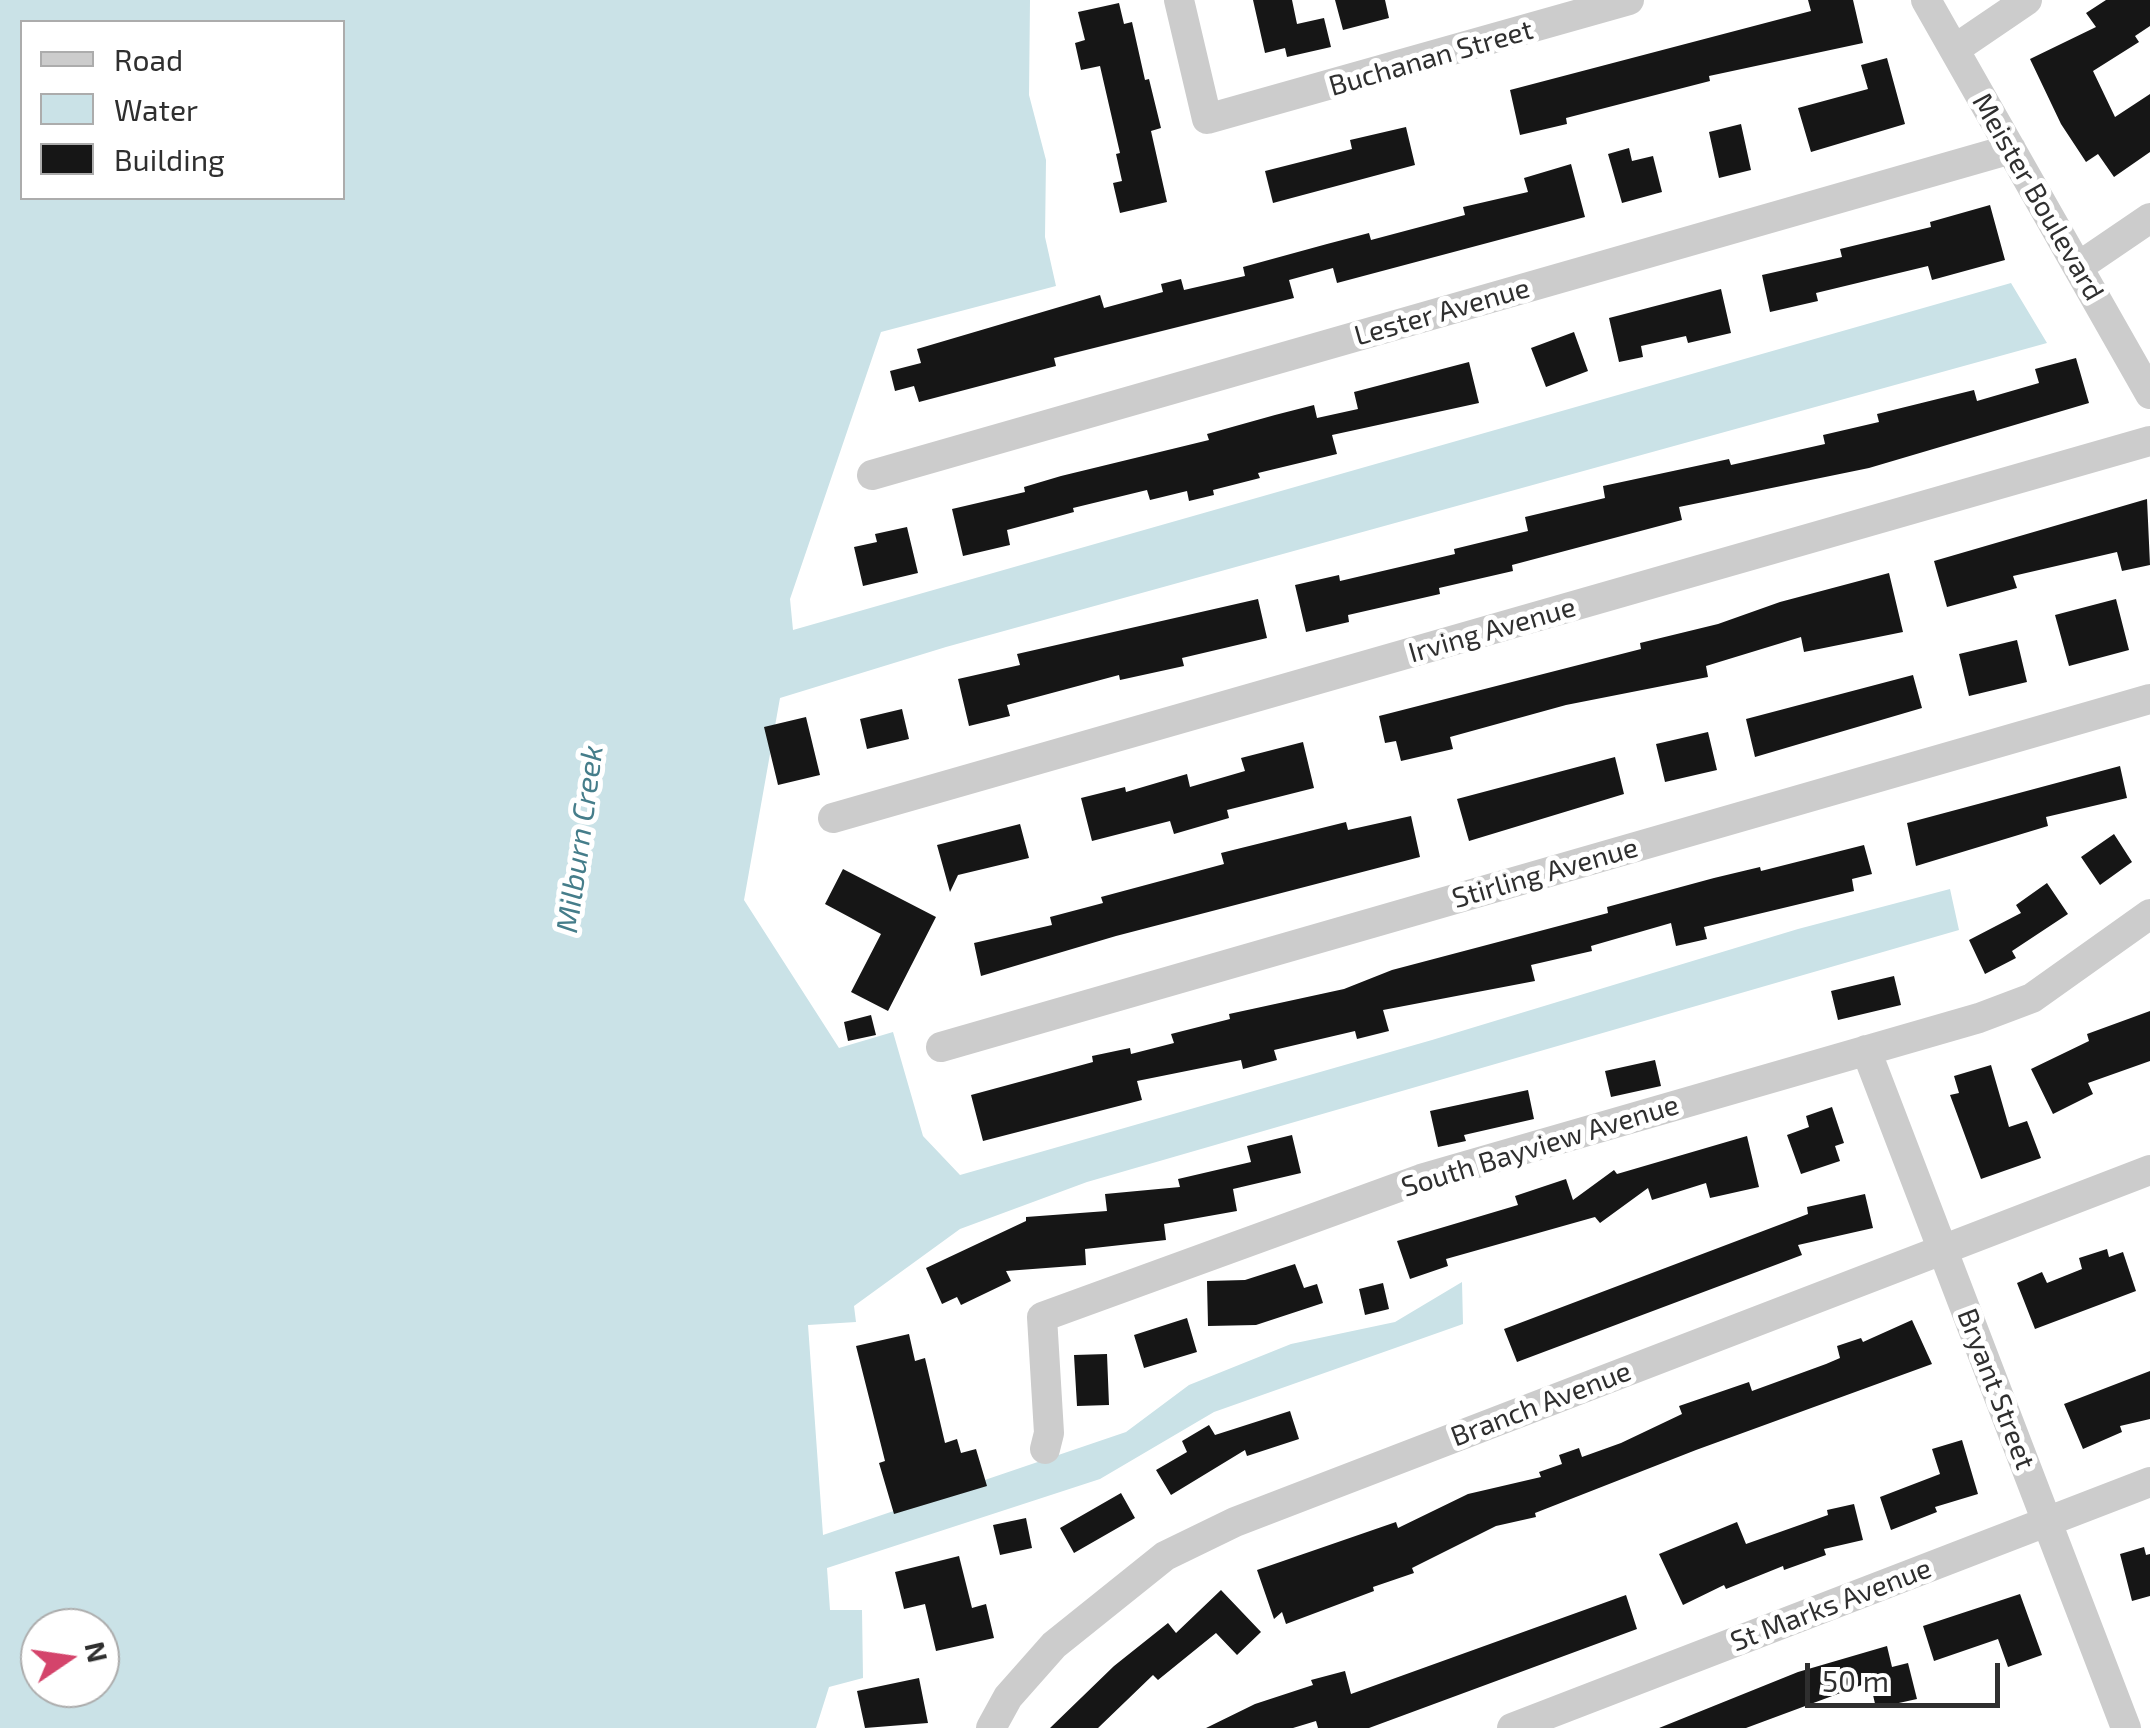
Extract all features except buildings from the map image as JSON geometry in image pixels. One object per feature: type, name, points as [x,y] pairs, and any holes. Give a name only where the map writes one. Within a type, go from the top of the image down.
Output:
[{"type":"street","name":"Buchanan Street","points":[[1179,0],[1207,119],[1629,0]]},
{"type":"street","name":"Meister Boulevard","points":[[1926,0],[2150,394]]},
{"type":"street","points":[[1955,49],[2026,0]]},
{"type":"street","name":"Lester Avenue","points":[[872,475],[2011,149]]},
{"type":"street","points":[[2078,267],[2150,218]]},
{"type":"street","name":"Irving Avenue","points":[[833,818],[2150,441]]},
{"type":"street","name":"Stirling Avenue","points":[[941,1047],[2150,699]]},
{"type":"street","name":"South Bayview Avenue","points":[[1044,1449],[1048,1434],[1042,1317],[1421,1180],[2032,998],[2150,914]]},
{"type":"street","name":"Bryant Street","points":[[1866,1050],[2126,1728]]},
{"type":"street","name":"Branch Avenue","points":[[991,1728],[1008,1697],[1054,1645],[1165,1556],[1234,1522],[2150,1170]]},
{"type":"street","name":"St Marks Avenue","points":[[1512,1728],[2150,1482]]},
{"type":"water","name":"Milburn Creek","points":[[0,0],[1030,0],[1029,95],[1046,160],[1045,237],[1056,286],[881,332],[790,599],[793,630],[2011,283],[2047,343],[946,647],[780,698],[744,900],[839,1048],[893,1032],[923,1136],[960,1175],[1432,1040],[1798,929],[1950,889],[1959,930],[1087,1182],[960,1229],[854,1306],[856,1322],[808,1325],[823,1535],[1126,1432],[1189,1385],[1291,1344],[1395,1322],[1462,1282],[1463,1324],[1214,1412],[1100,1479],[827,1568],[830,1610],[862,1610],[863,1678],[829,1687],[816,1728],[0,1728]]}]
